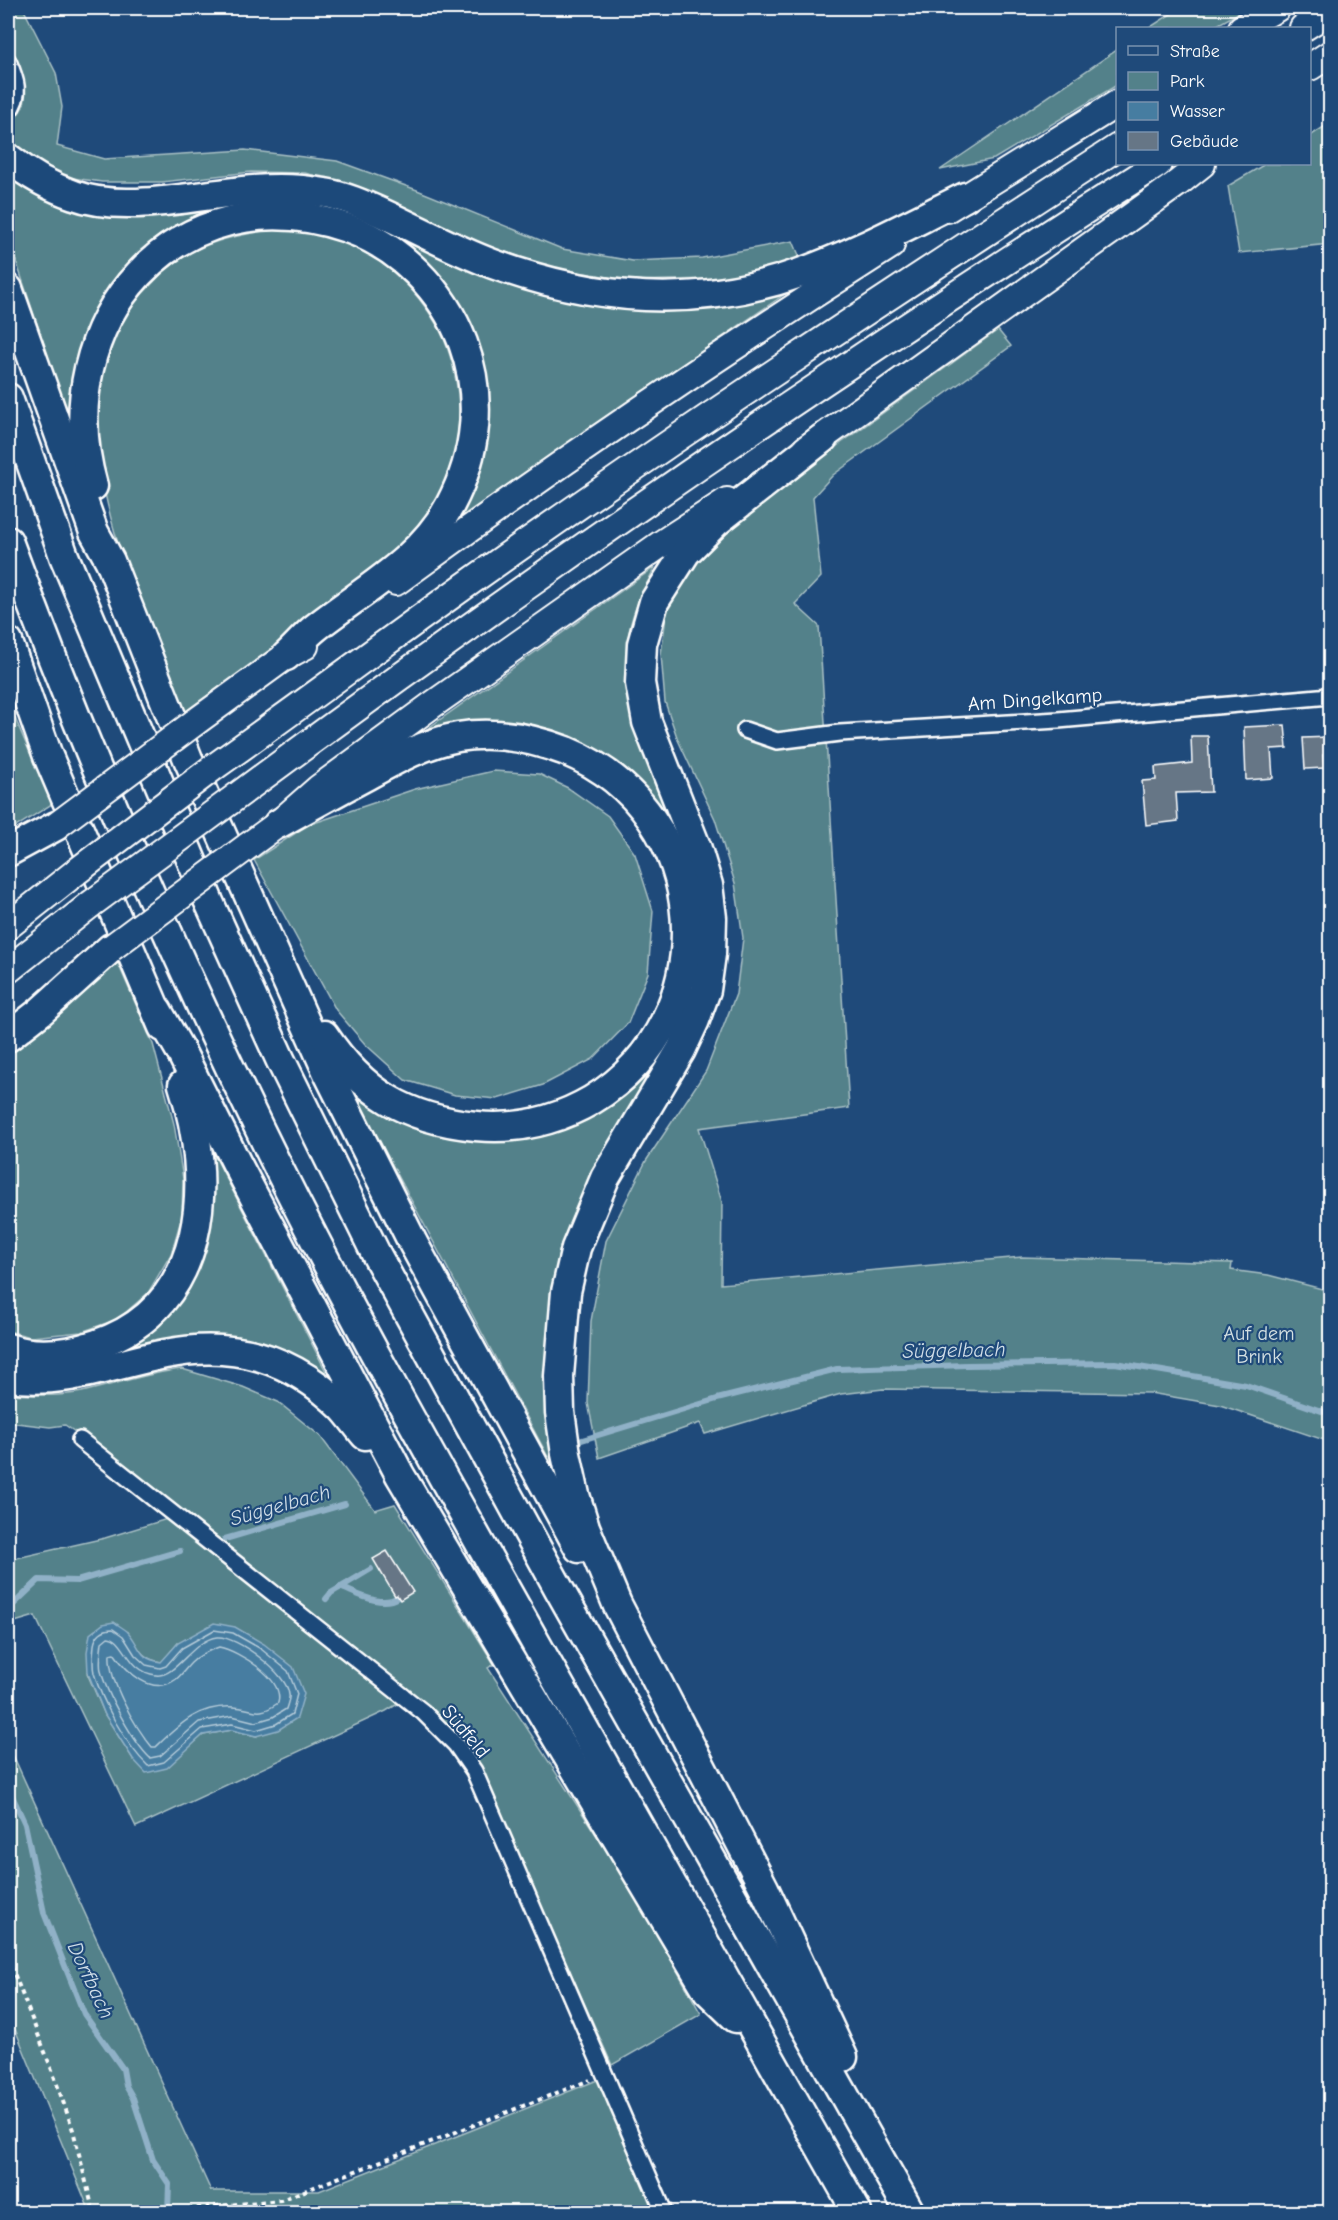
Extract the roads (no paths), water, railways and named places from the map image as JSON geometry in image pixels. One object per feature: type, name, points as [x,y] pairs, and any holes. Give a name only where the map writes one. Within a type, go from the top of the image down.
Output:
[{"type":"highway","points":[[1244,27],[1277,8]]},
{"type":"highway","points":[[1305,27],[1330,11]]},
{"type":"highway","points":[[286,656],[316,640],[511,498],[670,389],[965,197],[1116,104]]},
{"type":"highway","points":[[8,926],[214,767],[473,580],[717,411],[1116,148]]},
{"type":"highway","points":[[8,158],[42,181],[75,196],[107,201],[145,203],[256,189],[326,193],[363,205],[489,262],[536,279],[606,294],[633,297],[681,297],[711,294],[798,274],[839,258],[965,197]]},
{"type":"highway","points":[[8,970],[91,904],[469,626],[684,476],[1056,228],[1156,165]]},
{"type":"highway","points":[[866,2133],[842,2055],[764,1888],[617,1604],[585,1527],[566,1454],[560,1412],[559,1376],[566,1292],[576,1248],[605,1178],[681,1050],[695,1020],[706,990],[711,954],[712,918],[708,885],[697,849],[647,722],[640,683],[642,644],[654,602],[686,552],[716,522],[823,438],[1201,165]]},
{"type":"highway","points":[[8,866],[56,826],[286,656],[314,629],[400,566],[417,550],[449,507],[464,476],[471,448],[476,423],[475,387],[459,334],[445,307],[427,282],[384,244],[361,233],[308,217],[276,215],[248,218],[218,225],[186,237],[161,254],[138,275],[118,299],[101,327],[90,357],[84,390],[82,428],[87,468],[104,527],[110,561]]},
{"type":"highway","points":[[8,289],[94,532],[110,561],[188,759],[328,1073],[413,1244],[595,1577],[617,1604]]},
{"type":"highway","points":[[8,398],[64,556],[209,902],[280,1059],[376,1254],[564,1599],[910,2212]]},
{"type":"highway","points":[[8,1022],[278,824],[319,788],[432,705],[661,544],[823,438]]},
{"type":"highway","points":[[8,541],[117,815],[181,961],[286,1182],[443,1477],[857,2212]]},
{"type":"highway","points":[[8,642],[48,756],[157,1010],[191,1109],[198,1145],[201,1189],[191,1248],[184,1265],[165,1296],[146,1316],[125,1331],[86,1348],[52,1354],[18,1352],[8,1348]]},
{"type":"highway","points":[[8,671],[24,713],[48,756]]},
{"type":"highway","points":[[275,957],[297,988],[340,1059],[362,1082],[393,1103],[423,1117],[459,1124],[508,1128],[544,1122],[578,1108],[605,1092],[633,1069],[659,1036],[677,994],[686,943],[685,902],[675,861],[657,827],[637,800],[613,777],[579,757],[549,744],[515,737],[487,735],[460,737],[433,743],[402,757],[278,824]]},
{"type":"highway","points":[[8,852],[56,826]]},
{"type":"highway","points":[[8,1037],[40,1012],[111,948]]},
{"type":"highway","points":[[157,1010],[180,1050],[400,1475],[708,1991],[760,2042]]},
{"type":"highway","points":[[8,1377],[25,1379],[81,1375],[165,1354],[197,1349],[225,1349],[254,1353],[281,1363],[323,1390],[344,1409],[400,1475]]},
{"type":"street","points":[[8,61],[18,90],[15,102],[8,112]]},
{"type":"street","name":"Am Dingelkamp","points":[[745,730],[777,741],[840,733],[1058,720],[1330,696]]},
{"type":"street","name":"Südfeld","points":[[80,1440],[423,1712],[456,1745],[474,1772],[664,2212]]},
{"type":"water","points":[[114,1622],[127,1631],[143,1655],[161,1662],[178,1643],[214,1623],[235,1627],[264,1644],[293,1667],[304,1694],[297,1718],[278,1730],[256,1736],[232,1730],[203,1735],[167,1768],[146,1773],[133,1759],[105,1715],[88,1673],[87,1652],[90,1634],[103,1624]]},
{"type":"waterway","name":"Süggelbach","points":[[582,1440],[717,1399],[837,1369],[1115,1363],[1246,1385],[1330,1414]]},
{"type":"waterway","name":"Süggelbach","points":[[225,1539],[345,1504]]},
{"type":"waterway","name":"Süggelbach","points":[[8,1603],[15,1603],[39,1580],[77,1581],[180,1551]]},
{"type":"waterway","points":[[326,1599],[331,1593],[371,1569]]},
{"type":"waterway","points":[[340,1587],[377,1601],[398,1597]]},
{"type":"waterway","name":"Dorfbach","points":[[8,1787],[25,1824],[44,1913],[84,2014],[123,2069],[126,2086],[133,2098],[153,2160],[169,2184],[168,2212]]},
{"type":"park label","name":"Auf dem Brink","points":[[1259,1344]]}]
